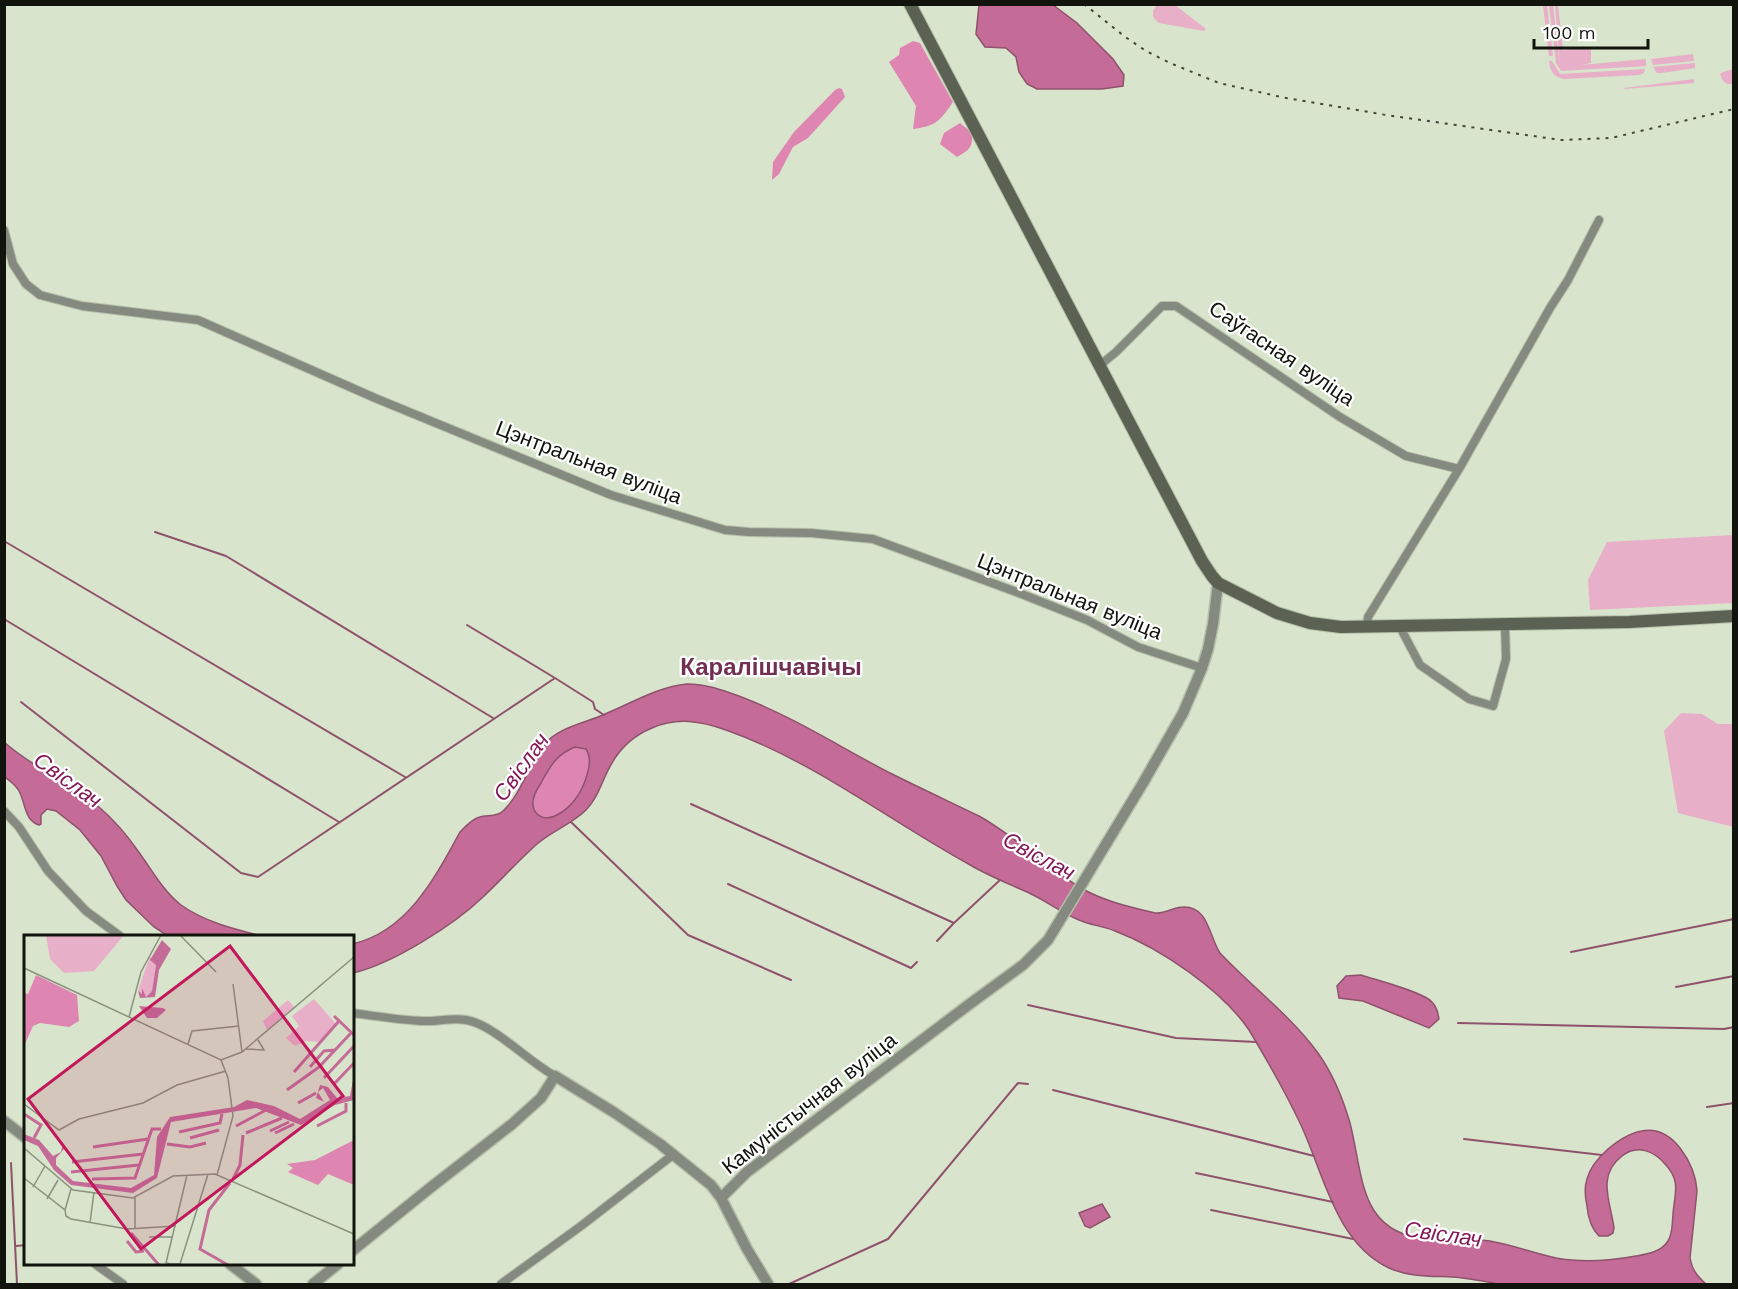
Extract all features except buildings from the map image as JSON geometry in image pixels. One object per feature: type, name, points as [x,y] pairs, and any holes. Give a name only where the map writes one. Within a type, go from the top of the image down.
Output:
[{"type":"main road","points":[[910,4],[1202,561],[1218,583],[1265,608],[1285,616],[1325,626],[1400,627],[1588,623],[1669,621],[1734,616]]},
{"type":"street","points":[[1367,627],[1368,617],[1459,470],[1568,280],[1599,220]]},
{"type":"street","name":"Цэнтральная вуліца","points":[[4,230],[13,264],[26,284],[40,295],[82,306],[198,320],[375,398],[611,495],[725,530],[811,533],[873,539],[1087,620],[1138,647],[1202,668]]},
{"type":"street","name":"Саўгасная вуліца","points":[[1099,366],[1162,306],[1176,306],[1340,417],[1406,456],[1459,470]]},
{"type":"street","points":[[1202,668],[1214,624],[1218,583]]},
{"type":"street","points":[[1400,627],[1420,665],[1469,699],[1493,706],[1506,659],[1505,625]]},
{"type":"street","name":"Камуністычная вуліца","points":[[354,1013],[423,1021],[474,1022],[674,1154],[711,1185],[721,1198],[747,1172],[1040,950],[1091,871],[1178,723],[1202,668]]},
{"type":"street","points":[[4,811],[19,827],[48,871],[86,911],[119,935]]},
{"type":"street","points":[[354,1249],[512,1125],[541,1098],[555,1076]]},
{"type":"street","points":[[4,1121],[24,1136]]},
{"type":"street","points":[[501,1284],[674,1154]]},
{"type":"street","points":[[721,1198],[768,1284]]},
{"type":"street","points":[[98,1265],[123,1284]]},
{"type":"street","points":[[232,1265],[256,1284]]},
{"type":"street","points":[[313,1284],[336,1265]]},
{"type":"shaded area","points":[[979,5],[1053,5],[1077,23],[1113,59],[1124,75],[1123,86],[1102,89],[1037,89],[1027,84],[1019,72],[1016,57],[1006,48],[985,47],[976,34]]},
{"type":"shaded area","points":[[1157,5],[1175,5],[1206,29],[1204,31],[1159,23],[1153,17],[1153,11]]},
{"type":"shaded area","points":[[1543,5],[1547,5],[1553,56],[1549,56]]},
{"type":"shaded area","points":[[1549,5],[1553,5],[1560,66],[1555,5],[1558,5],[1563,50],[1591,47],[1591,63],[1581,65],[1646,59],[1646,66],[1561,71],[1556,63]]},
{"type":"shaded area","points":[[913,41],[920,43],[953,102],[937,122],[913,129],[916,106],[889,62],[899,55],[900,48]]},
{"type":"shaded area","points":[[1693,54],[1694,61],[1653,65],[1651,59]]},
{"type":"shaded area","points":[[1549,61],[1552,61],[1560,74],[1645,69],[1644,73],[1639,75],[1564,79],[1553,73]]},
{"type":"shaded area","points":[[1695,63],[1695,68],[1662,73],[1657,73],[1653,67]]},
{"type":"shaded area","points":[[1733,69],[1733,84],[1727,84],[1720,74]]},
{"type":"shaded area","points":[[1694,79],[1694,83],[1624,88]]},
{"type":"shaded area","points":[[839,88],[842,89],[845,97],[808,138],[793,147],[779,174],[772,180],[773,162],[794,132]]},
{"type":"shaded area","points":[[960,123],[972,133],[972,142],[965,152],[957,157],[940,144],[944,133]]},
{"type":"shaded area","points":[[1733,535],[1733,603],[1590,610],[1588,580],[1607,542]]},
{"type":"shaded area","points":[[695,684],[716,688],[744,698],[781,714],[888,772],[979,816],[1081,888],[1098,897],[1155,913],[1183,907],[1192,908],[1198,912],[1207,924],[1220,953],[1295,1026],[1318,1053],[1337,1087],[1347,1114],[1368,1200],[1377,1215],[1390,1227],[1407,1236],[1431,1240],[1490,1241],[1556,1258],[1576,1260],[1616,1259],[1654,1252],[1662,1248],[1670,1238],[1675,1194],[1674,1177],[1661,1159],[1645,1151],[1634,1150],[1622,1156],[1614,1164],[1607,1181],[1608,1200],[1614,1228],[1613,1233],[1608,1236],[1599,1236],[1592,1226],[1588,1215],[1586,1182],[1590,1170],[1598,1159],[1626,1136],[1645,1130],[1663,1134],[1672,1139],[1690,1163],[1694,1174],[1697,1191],[1690,1258],[1695,1272],[1706,1284],[1498,1284],[1464,1278],[1412,1275],[1389,1268],[1371,1257],[1343,1224],[1300,1123],[1269,1064],[1249,1030],[1223,1000],[1207,986],[1170,959],[1133,938],[1079,920],[979,870],[790,758],[759,743],[707,724],[671,722],[652,728],[634,738],[616,757],[586,810],[537,844],[471,908],[404,952],[354,973],[354,943],[371,938],[389,928],[404,915],[429,884],[460,832],[474,819],[497,814],[510,804],[538,753],[550,739],[573,726],[655,692]],"holes":[[[575,747],[586,749],[589,768],[576,798],[567,808],[553,817],[545,818],[538,815],[535,812],[533,799],[551,766],[559,757]]]},
{"type":"shaded area","points":[[1681,713],[1702,714],[1718,724],[1733,724],[1733,827],[1678,813],[1664,731]]},
{"type":"shaded area","points":[[4,742],[105,812],[129,839],[163,887],[181,905],[230,928],[258,935],[166,935],[154,927],[126,900],[101,856],[80,830],[56,811],[47,809],[41,815],[41,824],[34,823],[26,811],[18,789],[5,777]]},
{"type":"shaded area","points":[[575,747],[586,749],[589,756],[588,772],[580,790],[571,805],[562,812],[549,818],[541,817],[534,808],[535,793],[555,761],[563,753]]},
{"type":"shaded area","points":[[1361,975],[1410,990],[1427,998],[1435,1006],[1439,1019],[1429,1028],[1363,1001],[1339,998],[1337,986],[1346,976]]},
{"type":"shaded area","points":[[1102,1204],[1110,1217],[1090,1228],[1085,1226],[1079,1213]]},
{"type":"waterway","points":[[155,532],[226,556],[493,718]]},
{"type":"waterway","points":[[4,541],[405,777]]},
{"type":"waterway","points":[[4,619],[339,822]]},
{"type":"waterway","points":[[467,625],[555,678]]},
{"type":"waterway","points":[[21,702],[241,873],[258,877],[555,678],[593,702],[595,709],[604,715]]},
{"type":"waterway","points":[[691,804],[954,923],[1000,880]]},
{"type":"waterway","points":[[571,822],[688,935],[791,980]]},
{"type":"waterway","points":[[728,884],[911,968],[917,962]]},
{"type":"waterway","points":[[1571,952],[1734,919]]},
{"type":"waterway","points":[[937,941],[953,924]]},
{"type":"waterway","points":[[1676,987],[1734,976]]},
{"type":"waterway","points":[[1028,1005],[1176,1038],[1256,1042]]},
{"type":"waterway","points":[[1458,1023],[1724,1029],[1734,1027]]},
{"type":"waterway","points":[[789,1284],[888,1239],[1018,1083],[1028,1084]]},
{"type":"waterway","points":[[1053,1090],[1314,1156]]},
{"type":"waterway","points":[[1707,1107],[1734,1103]]},
{"type":"waterway","points":[[1464,1139],[1602,1155]]},
{"type":"waterway","points":[[11,1163],[17,1284]]},
{"type":"waterway","points":[[1196,1173],[1333,1202]]},
{"type":"waterway","points":[[1211,1210],[1353,1239]]},
{"type":"waterway","points":[[16,1246],[24,1245]]},
{"type":"railway","points":[[1084,4],[1146,51],[1219,83],[1281,97],[1386,115],[1561,140],[1611,138],[1734,109]]},
{"type":"district","name":"Каралішчавічы","points":[[771,667]]},
{"type":"water label","name":"Свіслач","points":[[521,767]]},
{"type":"water label","name":"Свіслач","points":[[68,780]]},
{"type":"water label","name":"Свіслач","points":[[1039,856]]},
{"type":"water label","name":"Свіслач","points":[[1443,1234]]}]
